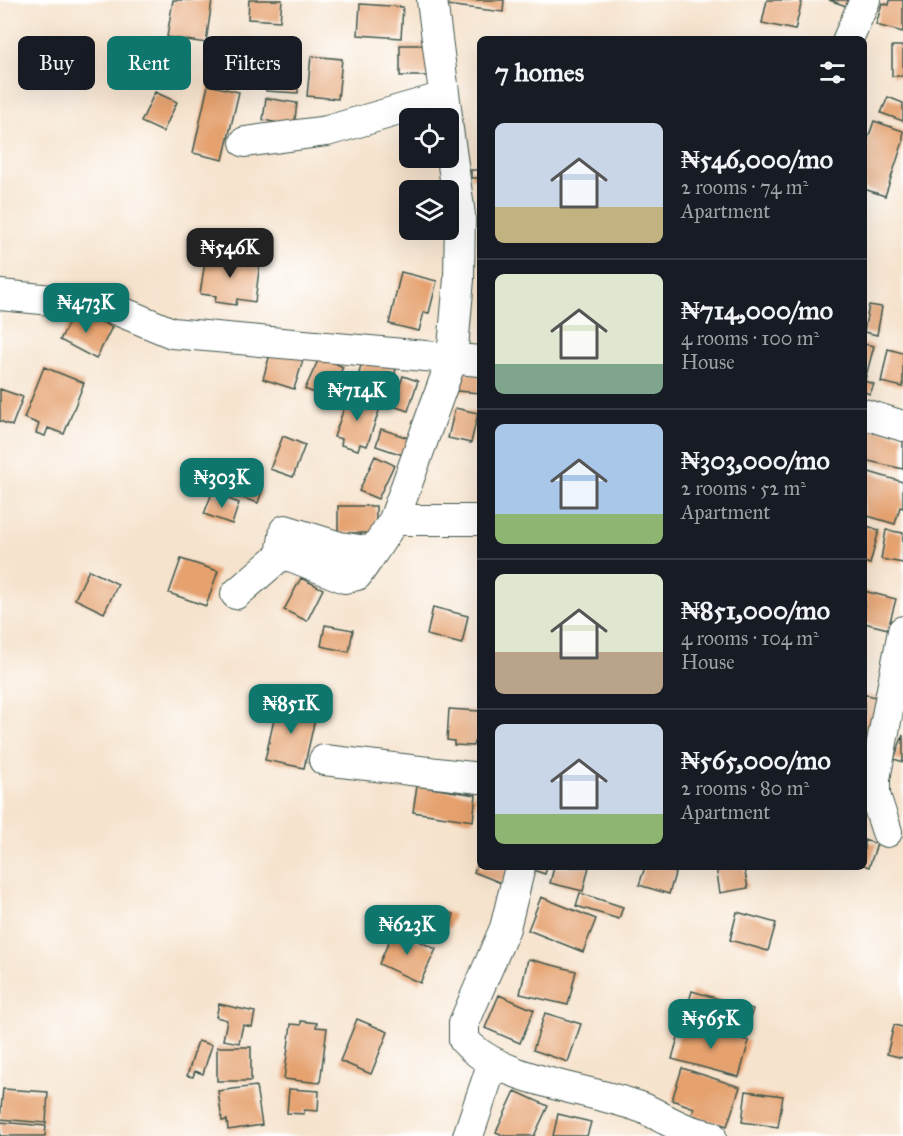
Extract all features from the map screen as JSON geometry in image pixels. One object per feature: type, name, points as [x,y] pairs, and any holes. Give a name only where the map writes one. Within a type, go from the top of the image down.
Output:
[{"type":"street","points":[[432,0],[445,108]]},
{"type":"street","points":[[849,36],[865,0]]},
{"type":"street","points":[[245,142],[327,131],[399,117]]},
{"type":"street","points":[[236,594],[281,555],[285,530],[333,544],[373,552],[394,520],[466,360],[459,279],[460,215],[453,168]]},
{"type":"street","points":[[0,295],[105,305],[172,333],[466,360]]},
{"type":"street","points":[[867,415],[903,426]]},
{"type":"street","points":[[394,520],[477,520]]},
{"type":"street","points":[[885,832],[875,795],[875,779],[903,632]]},
{"type":"street","points":[[324,760],[477,778]]},
{"type":"street","points":[[519,870],[505,928],[464,1023],[462,1032],[464,1040],[493,1062],[541,1081],[642,1108],[689,1130],[711,1136]]},
{"type":"street","points":[[468,1136],[493,1062]]},
{"type":"building","points":[[173,0],[212,0],[207,36],[203,36],[203,43],[191,41],[191,36],[167,36]]},
{"type":"building","points":[[249,0],[282,0],[280,21],[248,19]]},
{"type":"building","points":[[447,0],[504,0],[503,12],[446,5]]},
{"type":"building","points":[[767,0],[802,0],[795,30],[762,23]]},
{"type":"building","points":[[829,0],[851,0],[849,7]]},
{"type":"building","points":[[890,0],[903,0],[903,32],[876,25],[882,3],[889,5]]},
{"type":"building","points":[[360,4],[403,7],[401,38],[358,35]]},
{"type":"building","points":[[400,45],[431,45],[431,76],[400,76]]},
{"type":"building","points":[[892,46],[903,46],[903,76],[892,76]]},
{"type":"building","points":[[311,56],[342,59],[338,99],[307,96]]},
{"type":"building","points":[[207,90],[239,92],[223,160],[193,153]]},
{"type":"building","points":[[298,90],[298,93],[266,91]]},
{"type":"building","points":[[155,92],[177,102],[163,132],[141,122]]},
{"type":"building","points":[[888,97],[903,103],[903,121],[881,113]]},
{"type":"building","points":[[266,98],[297,103],[294,126],[263,120]]},
{"type":"building","points":[[874,121],[903,131],[903,142],[885,196],[867,190],[867,141]]},
{"type":"building","points":[[471,170],[477,170],[477,178],[471,178]]},
{"type":"building","points":[[206,255],[260,262],[255,302],[237,299],[236,305],[215,302],[216,296],[200,294]]},
{"type":"building","points":[[401,272],[437,281],[429,313],[424,312],[419,331],[389,324]]},
{"type":"building","points":[[869,305],[882,307],[877,335],[867,333]]},
{"type":"building","points":[[76,309],[112,327],[96,359],[60,340]]},
{"type":"building","points":[[867,345],[874,346],[867,372]]},
{"type":"building","points":[[272,347],[304,357],[294,389],[263,379]]},
{"type":"building","points":[[888,349],[903,353],[903,387],[881,382]]},
{"type":"building","points":[[320,356],[343,367],[328,399],[305,389]]},
{"type":"building","points":[[362,361],[396,369],[392,386],[358,378]]},
{"type":"building","points":[[44,367],[84,383],[64,434],[48,428],[45,436],[36,433],[39,424],[24,418]]},
{"type":"building","points":[[459,372],[477,374],[477,393],[457,391]]},
{"type":"building","points":[[403,376],[418,381],[408,411],[393,406]]},
{"type":"building","points":[[867,382],[874,384],[870,394],[867,393]]},
{"type":"building","points":[[0,389],[23,397],[12,426],[0,421]]},
{"type":"building","points":[[349,394],[381,405],[367,446],[360,444],[358,450],[341,445],[342,439],[334,437]]},
{"type":"building","points":[[455,408],[477,413],[471,443],[448,438]]},
{"type":"building","points":[[867,427],[903,436],[903,469],[867,461]]},
{"type":"building","points":[[381,429],[415,440],[409,457],[376,446]]},
{"type":"building","points":[[283,436],[305,445],[293,477],[270,469]]},
{"type":"building","points":[[375,456],[394,465],[378,499],[359,491]]},
{"type":"building","points":[[218,469],[255,481],[252,488],[262,491],[258,503],[212,488]]},
{"type":"building","points":[[869,472],[903,482],[903,508],[900,507],[895,524],[867,516]]},
{"type":"building","points":[[212,493],[239,503],[232,524],[204,514]]},
{"type":"building","points":[[338,506],[376,506],[376,533],[338,533]]},
{"type":"building","points":[[867,526],[879,530],[870,564],[867,563]]},
{"type":"building","points":[[886,530],[903,533],[903,563],[881,559]]},
{"type":"building","points":[[181,559],[218,571],[206,606],[169,593]]},
{"type":"building","points":[[89,570],[118,584],[104,613],[75,599]]},
{"type":"building","points":[[301,578],[323,589],[307,621],[284,610]]},
{"type":"building","points":[[867,592],[896,599],[888,629],[867,624]]},
{"type":"building","points":[[433,607],[468,616],[462,644],[427,635]]},
{"type":"building","points":[[325,625],[353,630],[349,652],[321,646]]},
{"type":"building","points":[[867,695],[879,698],[867,749]]},
{"type":"building","points":[[278,701],[317,710],[304,768],[265,760]]},
{"type":"building","points":[[449,709],[477,711],[477,742],[474,742],[473,746],[454,745],[454,741],[447,740]]},
{"type":"building","points":[[903,735],[903,762],[894,759]]},
{"type":"building","points":[[417,786],[476,795],[473,821],[413,812]]},
{"type":"building","points":[[867,841],[877,844],[869,867],[867,866]]},
{"type":"building","points":[[477,864],[477,870],[512,870],[506,885],[474,872]]},
{"type":"building","points":[[533,870],[546,870],[545,874]]},
{"type":"building","points":[[553,870],[588,870],[583,891],[550,883]]},
{"type":"building","points":[[644,870],[676,870],[669,894],[639,885]]},
{"type":"building","points":[[716,870],[745,870],[748,888],[720,893]]},
{"type":"building","points":[[580,893],[623,907],[619,919],[576,906]]},
{"type":"building","points":[[541,897],[596,919],[583,952],[528,930]]},
{"type":"building","points":[[440,910],[454,914],[450,928],[436,923]]},
{"type":"building","points":[[737,912],[776,923],[768,951],[730,940]]},
{"type":"building","points":[[394,930],[436,949],[420,983],[379,964]]},
{"type":"building","points":[[528,959],[576,971],[568,1005],[520,994]]},
{"type":"building","points":[[692,991],[753,1009],[744,1037],[696,1023],[699,1012],[687,1008]]},
{"type":"building","points":[[499,995],[534,1010],[520,1043],[485,1028]]},
{"type":"building","points":[[219,1004],[255,1012],[252,1027],[243,1025],[239,1043],[223,1040],[227,1020],[216,1017]]},
{"type":"building","points":[[545,1013],[581,1024],[568,1062],[533,1050]]},
{"type":"building","points":[[357,1019],[388,1032],[371,1074],[340,1061]]},
{"type":"building","points":[[301,1021],[317,1023],[316,1027],[327,1028],[320,1083],[284,1079],[291,1024],[301,1025]]},
{"type":"building","points":[[682,1023],[749,1041],[739,1077],[672,1059]]},
{"type":"building","points":[[894,1025],[903,1027],[903,1058],[887,1054]]},
{"type":"building","points":[[198,1041],[212,1045],[203,1074],[195,1071],[193,1077],[187,1076]]},
{"type":"building","points":[[217,1047],[251,1047],[251,1081],[217,1081]]},
{"type":"building","points":[[682,1068],[740,1087],[727,1126],[692,1115],[694,1108],[672,1100]]},
{"type":"building","points":[[256,1086],[262,1125],[228,1130],[227,1120],[222,1121],[218,1091]]},
{"type":"building","points":[[3,1089],[48,1092],[46,1123],[0,1119]]},
{"type":"building","points":[[289,1089],[319,1091],[318,1111],[304,1110],[304,1114],[287,1113]]},
{"type":"building","points":[[515,1091],[548,1106],[534,1136],[505,1136],[496,1132]]},
{"type":"building","points":[[746,1091],[783,1096],[778,1127],[742,1122]]},
{"type":"building","points":[[558,1114],[591,1122],[587,1136],[553,1136]]},
{"type":"building","points":[[0,1122],[46,1126],[45,1136],[0,1136]]}]
